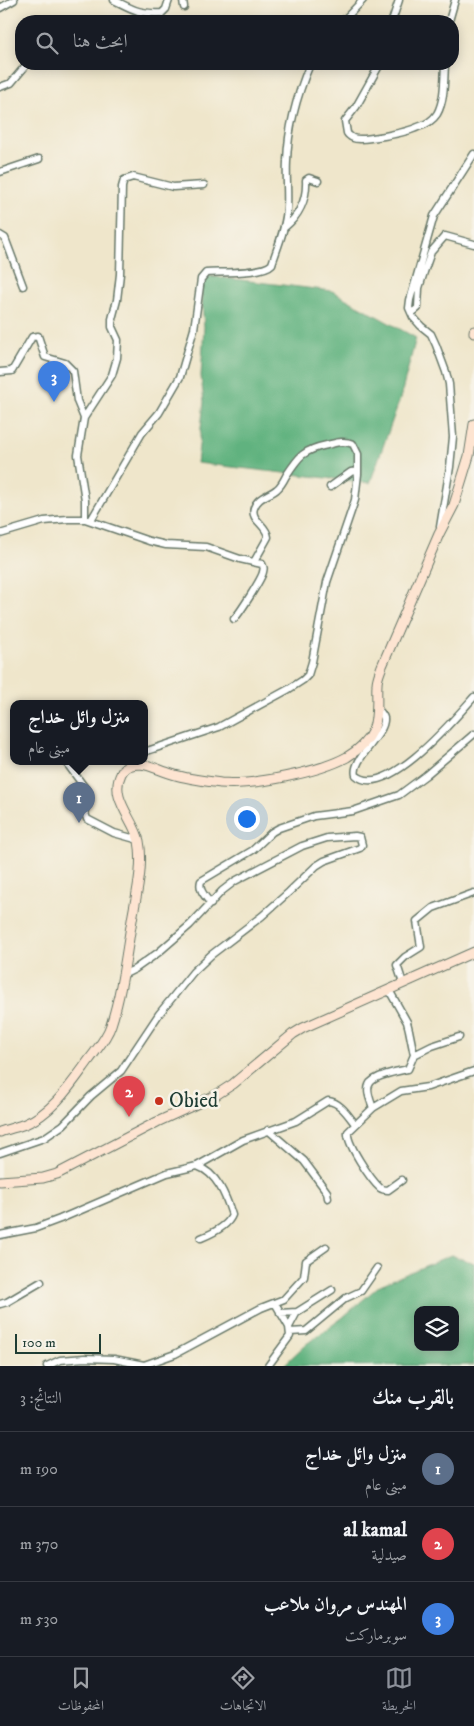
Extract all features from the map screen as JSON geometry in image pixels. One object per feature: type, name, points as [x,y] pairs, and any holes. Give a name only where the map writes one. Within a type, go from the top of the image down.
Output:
[{"type":"street","points":[[0,8],[14,0]]},
{"type":"street","points":[[114,0],[133,11],[147,14],[162,13],[166,9],[169,0]]},
{"type":"street","points":[[349,15],[363,0]]},
{"type":"street","points":[[394,15],[399,0]]},
{"type":"street","points":[[451,15],[455,0]]},
{"type":"street","points":[[0,87],[10,83],[22,70]]},
{"type":"street","points":[[88,520],[142,433],[159,413],[180,378],[194,329],[201,279],[206,273],[268,268],[272,264],[284,228],[287,209],[289,136],[296,100],[308,70]]},
{"type":"street","points":[[377,70],[356,107],[345,121],[347,133],[352,138],[397,133],[418,128],[429,122],[437,115],[441,103],[444,70]]},
{"type":"street","points":[[439,534],[453,446],[449,384],[431,334],[421,326],[409,308],[434,216],[474,154]]},
{"type":"street","points":[[0,172],[40,159]]},
{"type":"street","points":[[88,520],[78,455],[84,418],[112,375],[117,358],[118,340],[112,327],[112,319],[118,300],[122,187],[124,180],[133,178],[173,187],[204,185]]},
{"type":"street","points":[[284,228],[301,209],[306,180],[309,178],[318,181]]},
{"type":"street","points":[[0,234],[5,238],[23,286]]},
{"type":"street","points":[[412,313],[418,308],[419,288],[431,252],[445,236],[474,244]]},
{"type":"street","points":[[0,372],[12,371],[32,338],[38,336],[45,357],[65,363],[73,371],[77,401],[84,418]]},
{"type":"street","points":[[141,765],[185,778],[223,783],[248,782],[302,772],[345,758],[357,750],[373,730],[377,708],[377,683],[382,666],[439,534],[454,504],[469,456],[474,424]]},
{"type":"street","points":[[148,751],[219,726],[289,689],[308,675],[326,582],[355,500],[357,450],[353,444],[340,442],[313,448],[301,454],[279,488],[257,502],[253,512],[254,516],[264,527],[268,537],[254,562]]},
{"type":"street","points":[[330,487],[350,472],[357,471]]},
{"type":"street","points":[[0,534],[44,521],[62,519],[88,520],[150,541],[166,545],[206,547],[240,559],[262,564],[263,574],[234,619]]},
{"type":"street","points":[[377,708],[383,715],[384,721],[356,767],[356,775],[362,778],[380,779],[391,775],[438,738],[474,697]]},
{"type":"street","points":[[211,904],[201,890],[201,881],[253,850],[272,832],[306,818],[353,811],[399,795],[426,775],[474,734]]},
{"type":"street","points":[[68,765],[85,788],[82,804],[87,819],[114,833],[139,840]]},
{"type":"street","points":[[0,1132],[27,1124],[54,1104],[106,1038],[111,1026],[123,975],[139,876],[140,856],[139,840],[124,812],[119,796],[118,785],[124,766]]},
{"type":"street","points":[[0,1153],[44,1138],[67,1121],[91,1096],[121,1071],[159,1014],[201,965],[276,904],[316,866],[324,861],[360,848],[362,845],[360,837],[327,838],[302,846],[235,881],[222,891],[190,926],[159,952],[123,975]]},
{"type":"street","points":[[403,983],[397,965],[405,957],[421,947],[417,921],[433,908],[474,893]]},
{"type":"street","points":[[0,1181],[43,1178],[70,1167],[157,1122],[216,1095],[233,1084],[293,1034],[303,1028],[474,952]]},
{"type":"street","points":[[374,1108],[368,1089],[369,1084],[376,1078],[408,1069],[414,1055],[407,1022],[389,990]]},
{"type":"street","points":[[414,1055],[432,1046],[459,1037]]},
{"type":"street","points":[[402,1180],[388,1190],[381,1188],[366,1169],[348,1140],[348,1132],[374,1108],[401,1091],[428,1087],[474,1072]]},
{"type":"street","points":[[0,1235],[36,1228],[60,1220],[167,1173],[197,1166],[243,1140],[296,1121],[331,1101],[342,1108],[355,1124]]},
{"type":"street","points":[[268,1130],[304,1161],[327,1192],[328,1198]]},
{"type":"street","points":[[197,1166],[207,1171],[216,1181],[223,1192],[232,1215],[229,1220],[213,1233],[201,1238]]},
{"type":"street","points":[[47,1366],[60,1360],[85,1358],[144,1365],[153,1364],[261,1308],[284,1299],[290,1290],[304,1277],[306,1261],[326,1247]]},
{"type":"street","points":[[290,1330],[306,1331],[346,1298],[361,1291],[377,1268]]},
{"type":"street","points":[[0,1304],[7,1302],[41,1282]]},
{"type":"street","points":[[280,1313],[297,1312],[332,1290]]},
{"type":"street","points":[[275,1303],[290,1330]]},
{"type":"street","points":[[268,1366],[287,1342],[297,1312]]},
{"type":"green space","points":[[200,275],[332,291],[416,338],[400,399],[370,483],[197,463],[204,402],[201,376],[204,327]]},
{"type":"green space","points":[[451,1255],[474,1263],[474,1365],[283,1366],[305,1345],[342,1318],[380,1285]]},
{"type":"place","name":"المهندس مروان ملاعب","points":[[54,402]]},
{"type":"place","name":"منزل وائل خداج","points":[[79,823]]},
{"type":"place","name":"Obied","points":[[159,1101]]},
{"type":"place","name":"al kamal","points":[[129,1117]]}]
